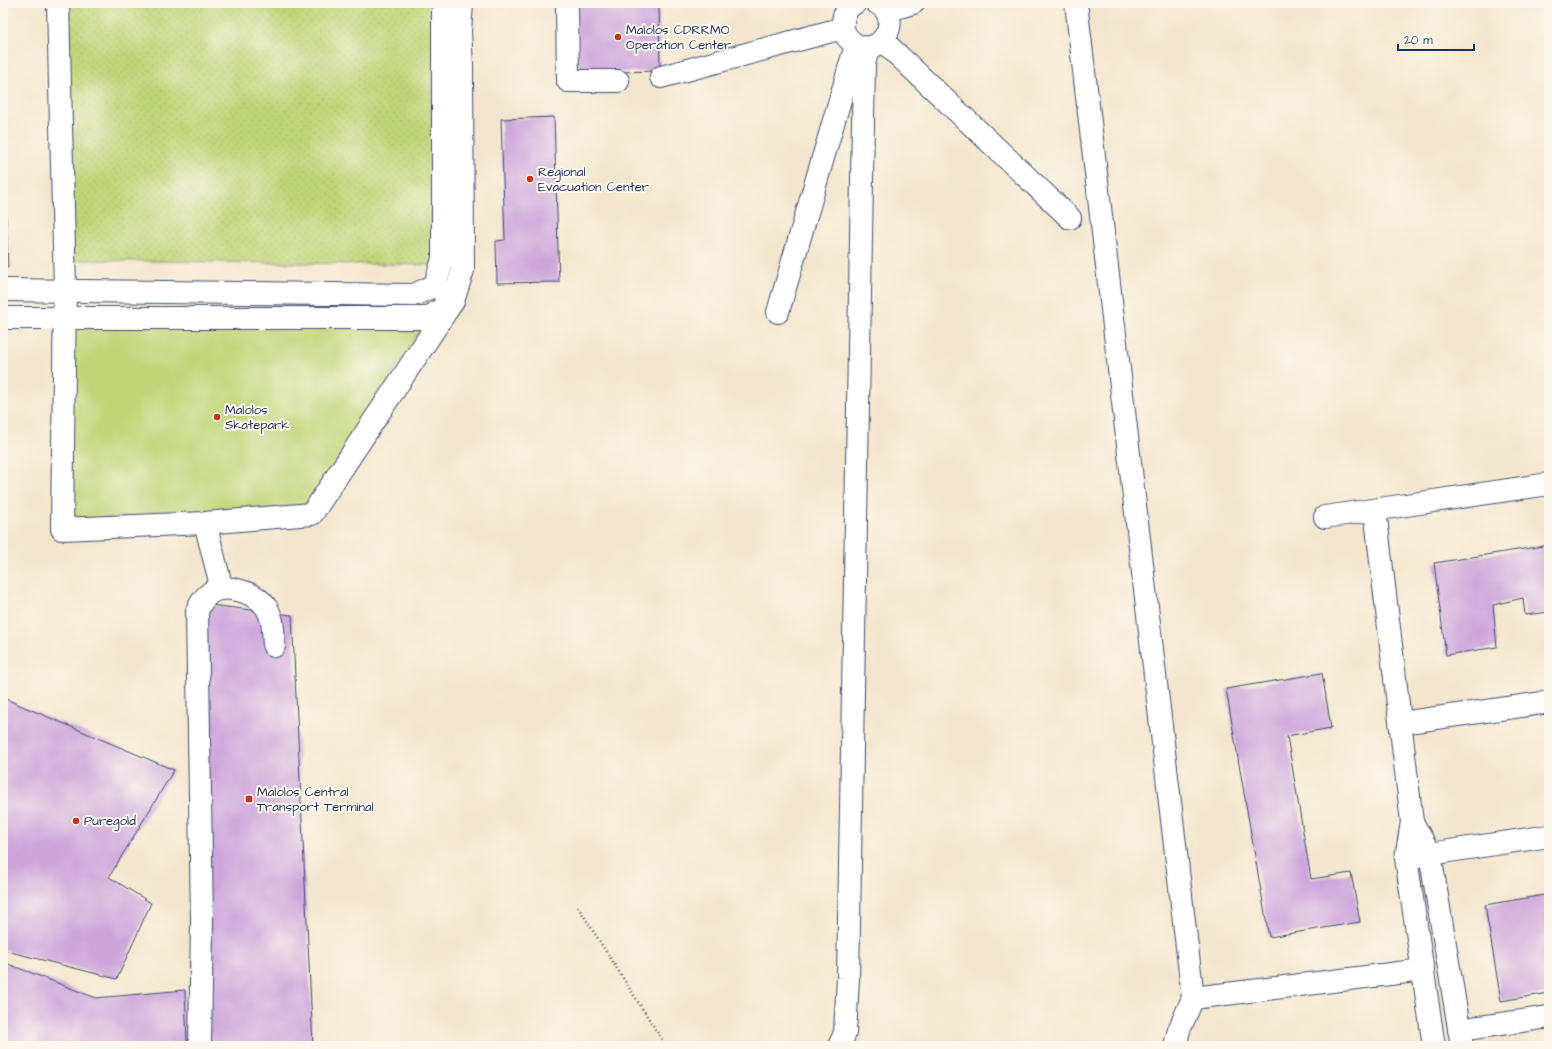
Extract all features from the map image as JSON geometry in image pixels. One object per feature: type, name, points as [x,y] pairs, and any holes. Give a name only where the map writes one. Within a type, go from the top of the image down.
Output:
[{"type":"street","points":[[58,3],[65,290],[63,318],[62,529],[205,523],[312,514],[453,301],[463,270],[462,65],[443,3]]},
{"type":"street","points":[[3,290],[414,296],[435,285],[442,259],[452,32],[462,3]]},
{"type":"street","points":[[567,3],[568,81],[618,81]]},
{"type":"street","points":[[661,77],[863,40],[890,26],[890,18],[882,7],[913,3]]},
{"type":"street","points":[[1076,3],[1193,998],[1179,1030],[1176,1046]]},
{"type":"street","points":[[851,4],[843,18],[863,40],[1070,218]]},
{"type":"street","points":[[778,312],[863,40]]},
{"type":"street","points":[[839,1046],[845,1033],[848,978],[864,64],[863,40]]},
{"type":"street","points":[[435,285],[453,301]]},
{"type":"street","points":[[3,318],[428,318],[453,301]]},
{"type":"street","points":[[1325,517],[1549,484]]},
{"type":"street","points":[[1375,510],[1412,822],[1406,858],[1434,1046]]},
{"type":"street","points":[[205,523],[222,589]]},
{"type":"street","points":[[200,1046],[202,921],[197,611],[202,600],[210,593],[222,589],[240,591],[255,597],[266,607],[272,621],[274,646]]},
{"type":"street","points":[[1401,723],[1549,702]]},
{"type":"street","points":[[1412,822],[1430,854],[1460,1038],[1549,1017]]},
{"type":"street","points":[[1406,858],[1549,836]]},
{"type":"street","points":[[1193,998],[1423,970]]},
{"type":"path","points":[[578,906],[666,1046]]},
{"type":"green space","points":[[66,3],[433,3],[432,265],[71,260]]},
{"type":"green space","name":"Malolos Skatepark","points":[[71,325],[421,328],[308,507],[69,520]]},
{"type":"building","name":"Malolos CDRRMO Operation Center","points":[[576,3],[659,3],[660,71],[577,73]]},
{"type":"building","name":"Regional Evacuation Center","points":[[554,117],[559,282],[497,283],[496,241],[505,240],[501,119]]},
{"type":"building","points":[[3,197],[5,197],[8,268],[3,268]]},
{"type":"building","points":[[1549,545],[1549,612],[1525,615],[1523,598],[1493,605],[1497,647],[1446,655],[1434,563]]},
{"type":"building","name":"Malolos Central Transport Terminal","points":[[202,604],[292,615],[313,1046],[190,1046]]},
{"type":"building","points":[[1322,673],[1331,728],[1287,736],[1311,879],[1351,873],[1360,922],[1269,937],[1226,689]]},
{"type":"building","name":"Puregold","points":[[3,698],[174,770],[109,877],[151,903],[117,979],[3,950]]},
{"type":"building","points":[[1544,895],[1549,924],[1549,993],[1501,1001],[1485,905]]},
{"type":"building","points":[[3,962],[96,998],[185,990],[187,1046],[3,1046]]},
{"type":"place","name":"Malolos CDRRMO Operation Center","points":[[618,37]]},
{"type":"place","name":"Regional Evacuation Center","points":[[530,179]]},
{"type":"place","name":"Malolos Skatepark","points":[[217,417]]},
{"type":"place","name":"Malolos Central Transport Terminal","points":[[249,799]]},
{"type":"place","name":"Puregold","points":[[76,821]]}]
